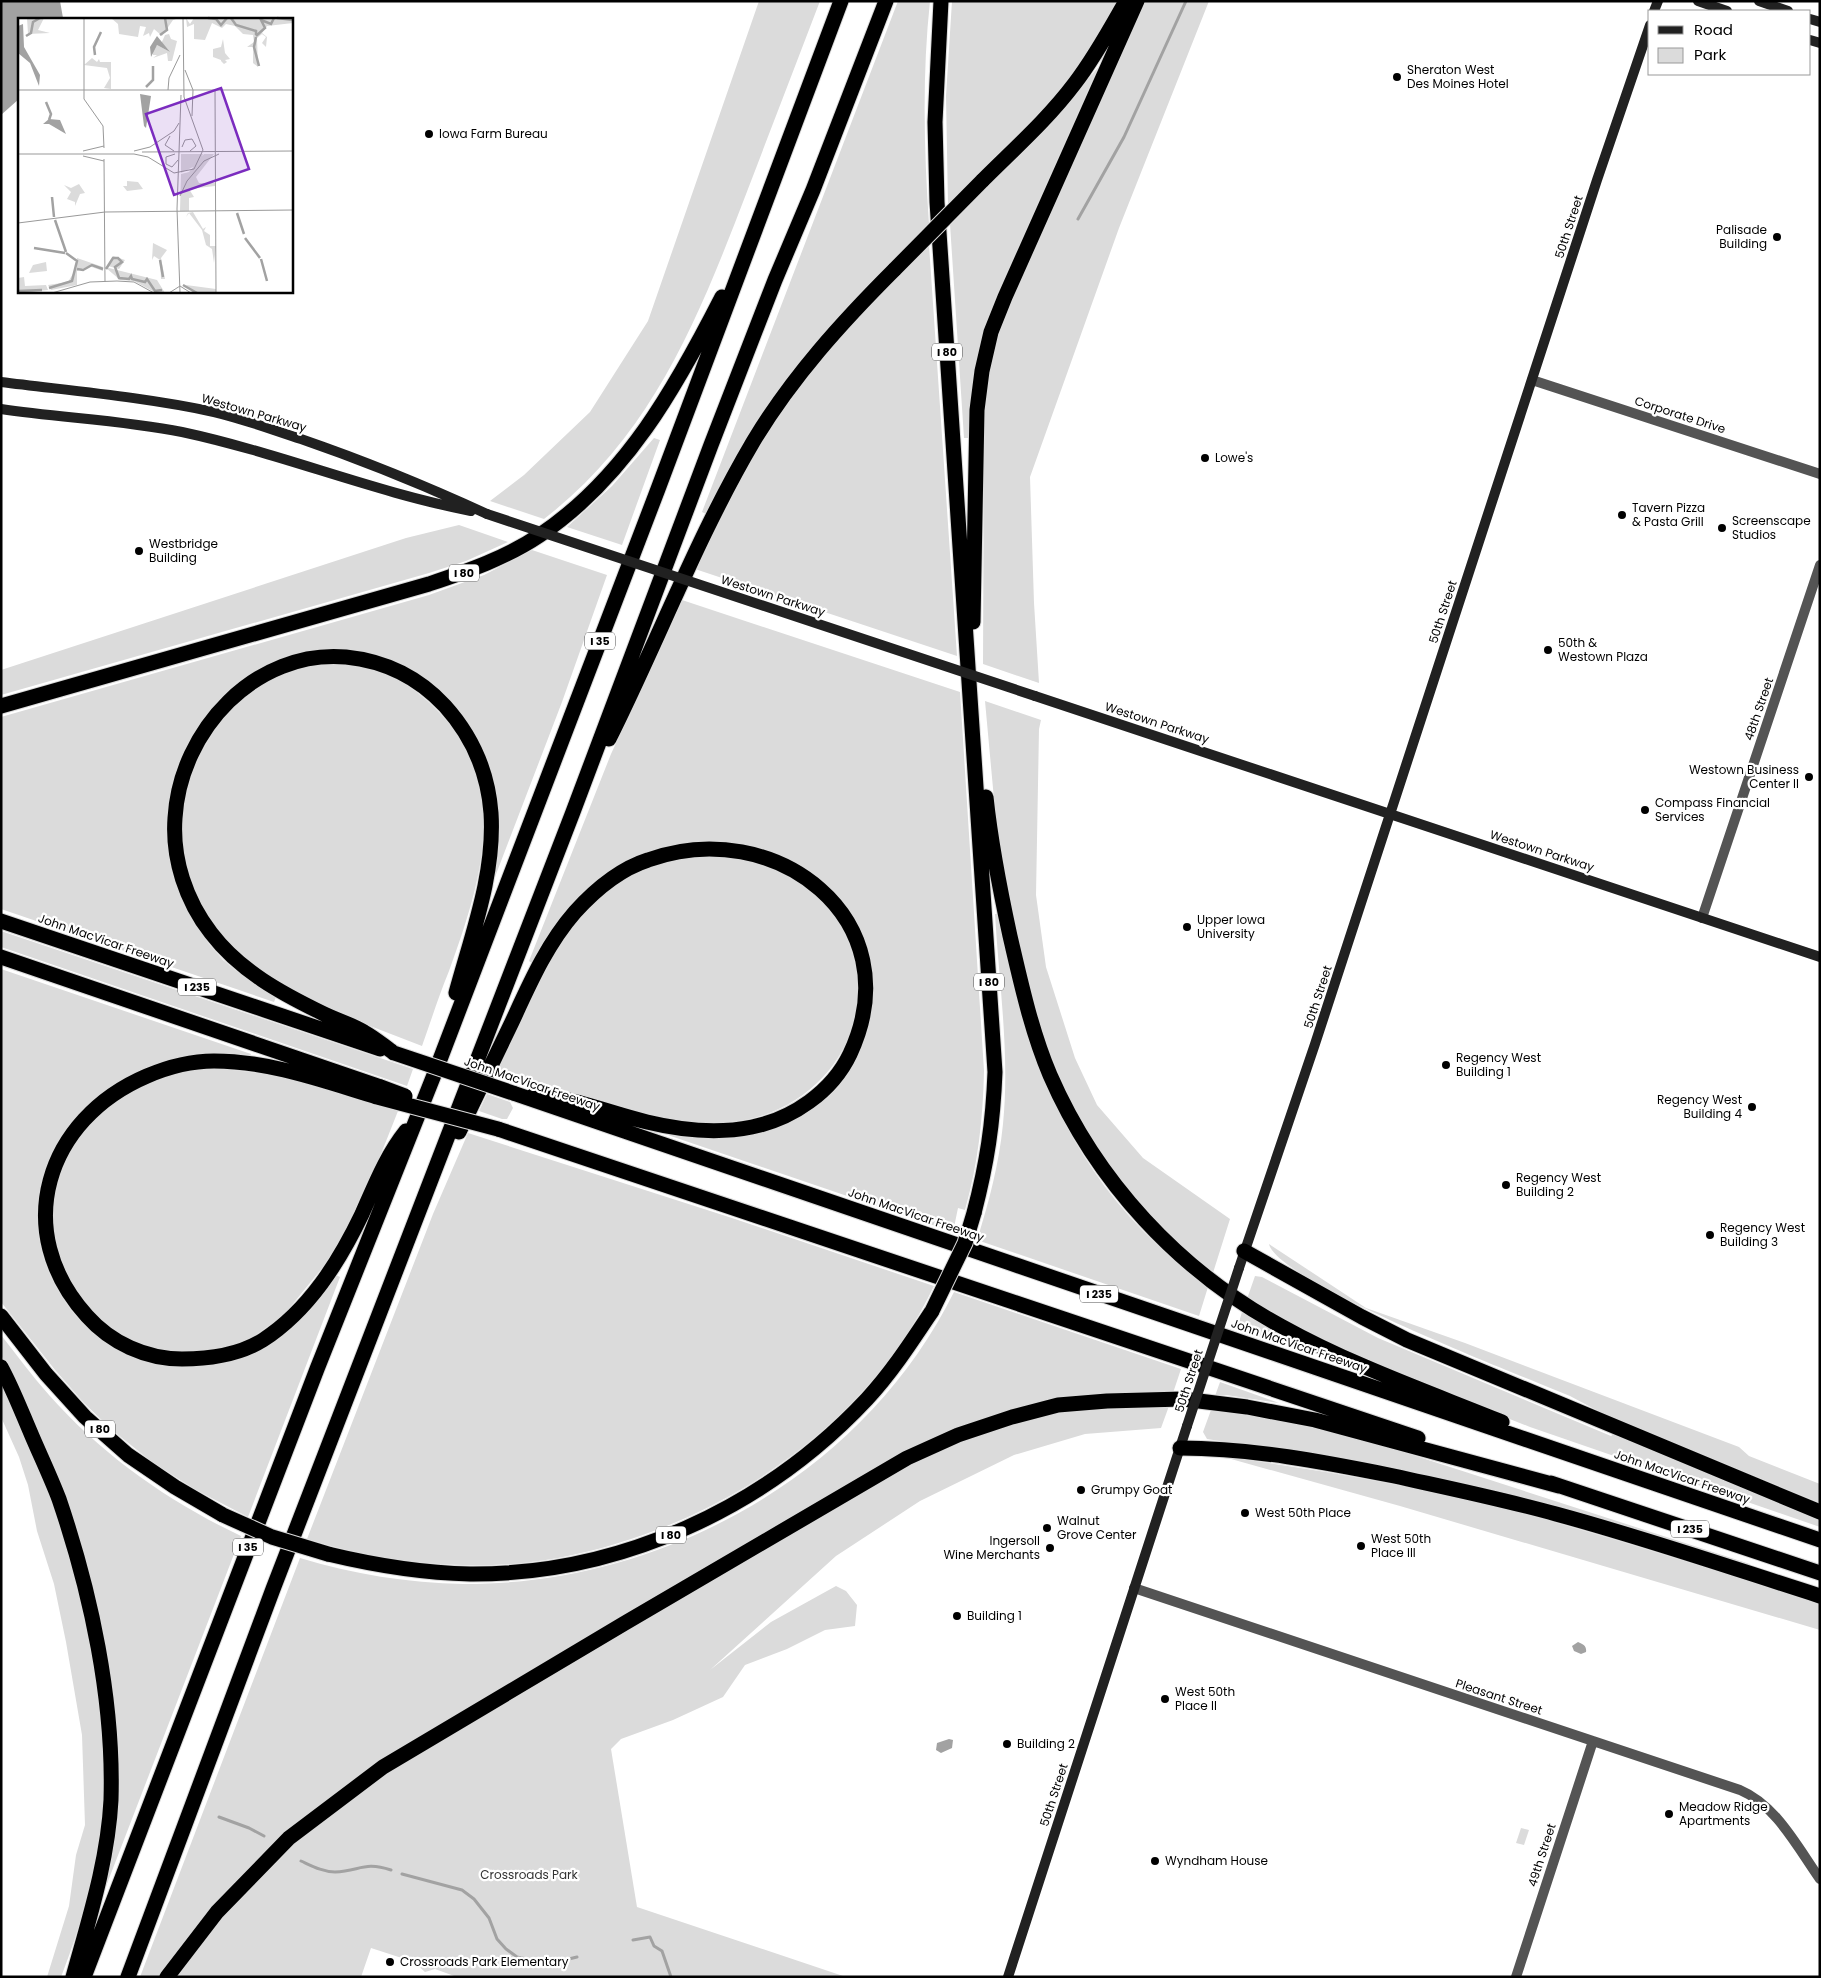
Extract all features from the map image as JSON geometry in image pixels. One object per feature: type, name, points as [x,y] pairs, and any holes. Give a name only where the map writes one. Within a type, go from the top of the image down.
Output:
[{"type":"highway","name":"I 80","points":[[1,706],[468,572],[540,535],[588,496],[623,460],[666,399],[699,342],[762,212],[841,1]]},
{"type":"highway","name":"I 35","points":[[128,1977],[273,1589],[711,445],[886,1]]},
{"type":"highway","name":"I 80","points":[[1,1316],[46,1374],[85,1417],[136,1460],[175,1487],[222,1515],[272,1537],[328,1554],[414,1570],[470,1574],[526,1571],[581,1562],[635,1548],[688,1528],[738,1503],[785,1473],[828,1438],[868,1398],[903,1355],[932,1311],[965,1243],[986,1167],[993,1120],[995,1072],[937,202],[935,122],[941,1]]},
{"type":"highway","points":[[572,812],[642,672],[715,514],[754,441],[801,372],[832,334],[1043,121],[1075,84],[1103,43],[1126,1]]},
{"type":"highway","points":[[970,703],[975,580],[977,410],[982,371],[991,332],[1137,1]]},
{"type":"highway","name":"I 35","points":[[84,1977],[310,1387],[436,1070],[762,212]]},
{"type":"highway","points":[[394,1053],[364,1032],[323,1014],[257,978],[212,935],[199,916],[181,872],[177,854],[175,817],[184,776],[201,738],[225,704],[241,689],[268,672],[297,660],[331,656],[363,659],[393,668],[421,684],[437,698],[462,728],[480,763],[487,782],[491,811],[490,861],[436,1070]]},
{"type":"highway","points":[[973,750],[983,772],[996,870],[1032,1024],[1050,1075],[1074,1123],[1102,1168],[1136,1210],[1173,1249],[1214,1283],[1280,1326],[1366,1368],[1685,1494]]},
{"type":"highway","points":[[412,1230],[546,952],[576,912],[596,892],[626,870],[646,860],[674,852],[693,849],[730,849],[767,858],[793,869],[829,896],[848,920],[861,948],[866,975],[866,1006],[859,1036],[846,1064],[828,1086],[806,1105],[780,1119],[751,1127],[699,1130],[646,1122],[557,1096],[513,1093]]},
{"type":"highway","name":"John MacVicar Freeway","points":[[1,921],[513,1093],[1820,1540]]},
{"type":"highway","name":"I 235","points":[[1,957],[379,1092],[498,1129],[1820,1573]]},
{"type":"highway","points":[[379,1092],[259,1065],[212,1061],[193,1063],[155,1072],[116,1091],[103,1100],[80,1123],[62,1149],[50,1179],[46,1203],[46,1232],[57,1275],[72,1300],[92,1322],[109,1336],[145,1354],[171,1359],[198,1359],[222,1356],[249,1347],[286,1323],[324,1281],[340,1257],[392,1150],[416,1118]]},
{"type":"highway","points":[[1244,1252],[1346,1309],[1407,1340],[1820,1512]]},
{"type":"highway","points":[[1,1367],[58,1498],[83,1580],[101,1665],[110,1752],[111,1800],[106,1848],[96,1895],[73,1977]]},
{"type":"highway","points":[[167,1977],[217,1912],[289,1838],[383,1767],[898,1463],[958,1435],[1012,1417],[1058,1405],[1107,1400],[1184,1399],[1247,1407],[1314,1420],[1559,1486]]},
{"type":"highway","points":[[1180,1448],[1218,1448],[1341,1466],[1465,1491],[1626,1534],[1820,1596]]},
{"type":"street","points":[[1698,1],[1724,10]]},
{"type":"street","points":[[1759,1],[1785,10]]},
{"type":"street","name":"50th Street","points":[[1008,1977],[1244,1252],[1315,1044],[1648,31]]},
{"type":"street","name":"Corporate Drive","points":[[1532,380],[1820,474]]},
{"type":"street","name":"Westown Parkway","points":[[1,382],[142,399],[216,413],[269,428],[358,459],[487,514],[1820,958]]},
{"type":"street","name":"Westown Parkway","points":[[1,409],[181,432],[426,502],[487,514]]},
{"type":"street","name":"48th Street","points":[[1702,918],[1820,566]]},
{"type":"street","name":"Pleasant Street","points":[[1134,1588],[1752,1795],[1772,1812],[1820,1879]]},
{"type":"street","name":"49th Street","points":[[1516,1977],[1592,1741]]},
{"type":"green space","points":[[759,1],[820,1],[730,236],[691,326],[669,369],[644,410],[616,449],[582,486],[544,519],[490,501],[524,475],[590,412],[648,321]]},
{"type":"green space","points":[[898,1],[930,1],[927,29],[925,112],[929,224],[847,312],[710,516],[702,512]]},
{"type":"green space","points":[[952,1],[1117,1],[1107,22],[1070,78],[1046,106],[948,206],[946,96]]},
{"type":"green space","points":[[1145,1],[1209,1],[1119,228],[1030,477],[1034,603],[1039,683],[983,664],[984,420],[986,391],[1002,322],[1013,294]]},
{"type":"green space","points":[[1099,66],[994,302],[973,375],[969,438],[964,438],[950,224],[1061,112]]},
{"type":"green space","points":[[929,245],[957,656],[695,569],[746,462],[820,354]]},
{"type":"green space","points":[[654,438],[660,440],[622,545],[567,527],[612,486]]},
{"type":"green space","points":[[459,525],[508,542],[466,561],[429,573],[1,695],[1,670],[406,538]]},
{"type":"green space","points":[[532,550],[607,575],[562,702],[490,890],[498,814],[455,709],[346,650],[323,649],[287,656],[269,664],[230,690],[213,707],[196,730],[184,752],[170,798],[168,843],[171,868],[189,913],[209,944],[223,960],[239,973],[276,997],[274,1002],[1,909],[1,717],[429,595],[484,575]]},
{"type":"green space","points":[[682,600],[960,692],[984,1071],[981,1124],[973,1176],[965,1210],[958,1208],[953,1232],[659,1132],[785,1122],[859,1051],[866,1031],[872,992],[866,947],[859,929],[847,908],[834,892],[816,876],[795,863],[772,853],[748,846],[727,843],[684,844],[665,848],[622,865],[534,965],[529,961],[611,754]]},
{"type":"green space","points":[[331,662],[362,666],[383,673],[403,683],[422,696],[446,720],[466,749],[478,779],[483,810],[483,842],[478,875],[460,939],[422,1046],[352,1019],[312,1001],[254,967],[229,946],[212,926],[190,883],[184,858],[181,813],[191,770],[223,715],[256,687],[294,668]]},
{"type":"green space","points":[[985,701],[1041,720],[1039,729],[1036,895],[1046,967],[1075,1058],[1097,1105],[1143,1158],[1230,1219],[1212,1276],[1162,1230],[1108,1165],[1084,1127],[1049,1051],[1031,996],[1007,890],[995,810]]},
{"type":"green space","points":[[697,856],[744,859],[765,865],[785,874],[804,884],[822,899],[842,928],[856,967],[858,999],[852,1030],[838,1058],[818,1082],[793,1101],[763,1115],[730,1122],[712,1123],[675,1120],[639,1113],[496,1070],[551,957],[568,931],[589,907],[612,887],[639,871],[660,864]]},
{"type":"green space","points":[[995,914],[998,914],[1010,971],[1025,1024],[1043,1075],[1065,1123],[1091,1167],[1124,1210],[1162,1250],[1208,1287],[1199,1316],[977,1240],[996,1168],[1005,1098],[1005,1045]]},
{"type":"green space","points":[[1,931],[413,1069],[407,1086],[1,947]]},
{"type":"green space","points":[[1,969],[251,1054],[249,1059],[192,1059],[156,1064],[138,1071],[106,1091],[83,1110],[65,1131],[51,1155],[42,1181],[38,1208],[39,1236],[46,1263],[58,1290],[71,1310],[88,1328],[104,1340],[142,1358],[162,1364],[182,1367],[230,1360],[336,1275],[340,1277],[248,1517],[196,1490],[152,1462],[112,1430],[84,1403],[55,1370],[1,1302]]},
{"type":"green space","points":[[215,1068],[268,1074],[294,1080],[398,1111],[375,1169],[342,1237],[323,1267],[283,1316],[251,1338],[232,1346],[195,1353],[155,1350],[119,1335],[89,1311],[59,1266],[51,1212],[56,1180],[74,1141],[108,1106],[155,1079],[195,1069]]},
{"type":"green space","points":[[487,1094],[510,1102],[513,1108],[507,1119],[479,1111]]},
{"type":"green space","points":[[468,1133],[732,1218],[934,1286],[904,1338],[868,1386],[826,1428],[778,1466],[727,1497],[672,1524],[616,1544],[558,1558],[527,1563],[495,1565],[431,1564],[400,1560],[337,1548],[307,1539],[433,1214]]},
{"type":"green space","points":[[1269,1244],[1366,1308],[1465,1343],[1739,1447],[1749,1456],[1820,1484],[1820,1503],[1600,1412],[1570,1396],[1457,1350],[1356,1304],[1313,1281],[1282,1261]]},
{"type":"green space","points":[[1255,1276],[1262,1277],[1378,1338],[1611,1436],[1615,1433],[1820,1518],[1820,1527],[1530,1427],[1374,1365],[1326,1343],[1247,1299]]},
{"type":"green space","points":[[954,1292],[1181,1369],[1173,1393],[1110,1393],[1083,1396],[997,1416],[559,1654],[387,1756],[305,1816],[262,1855],[219,1899],[158,1977],[140,1977],[300,1558],[340,1569],[381,1577],[463,1584],[538,1579],[612,1564],[683,1540],[750,1507],[812,1465],[868,1415],[915,1357]]},
{"type":"green space","points":[[1242,1312],[1310,1349],[1308,1353],[1237,1329]]},
{"type":"green space","points":[[1,1335],[49,1395],[91,1438],[163,1492],[214,1523],[241,1536],[100,1902],[108,1859],[104,1648],[12,1376],[1,1355]]},
{"type":"green space","points":[[1,1381],[31,1447],[61,1526],[85,1613],[100,1701],[104,1785],[100,1834],[85,1907],[61,1977],[47,1977],[69,1906],[76,1855],[85,1825],[82,1735],[54,1584],[37,1531],[28,1485],[19,1457],[1,1417]]},
{"type":"green space","points":[[1220,1382],[1279,1403],[1226,1395],[1215,1396]]},
{"type":"green space","name":"Crossroads Park","points":[[1169,1406],[1161,1428],[1085,1434],[1014,1455],[920,1501],[836,1556],[710,1670],[771,1622],[836,1586],[846,1591],[857,1605],[855,1626],[825,1630],[787,1649],[745,1665],[723,1697],[673,1720],[621,1739],[611,1749],[637,1907],[846,1977],[457,1977],[435,1969],[425,1972],[414,1962],[371,1948],[361,1977],[175,1977],[227,1909],[281,1853],[394,1765],[911,1462],[965,1440],[1040,1416],[1100,1407]]},
{"type":"green space","points":[[1211,1410],[1288,1421],[1388,1447],[1750,1564],[1749,1568],[1684,1547],[1238,1444],[1207,1439],[1203,1432]]},
{"type":"green space","points":[[1208,1456],[1262,1462],[1397,1485],[1465,1499],[1579,1529],[1820,1604],[1820,1630],[1400,1506],[1231,1459]]},
{"type":"green space","points":[[1521,1828],[1529,1830],[1524,1845],[1516,1843]]},
{"type":"shaded area","points":[[1,1],[60,1],[63,18],[18,18],[18,100],[1,115]]},
{"type":"shaded area","points":[[1578,1642],[1586,1648],[1586,1652],[1581,1654],[1574,1651],[1572,1646]]},
{"type":"shaded area","points":[[949,1739],[953,1740],[952,1748],[941,1753],[936,1750],[937,1743]]},
{"type":"waterway","points":[[1078,219],[1124,137],[1186,1]]},
{"type":"waterway","points":[[219,1817],[249,1828],[264,1836]]},
{"type":"waterway","points":[[301,1861],[331,1872],[368,1866],[391,1870]]},
{"type":"waterway","points":[[402,1874],[462,1890],[474,1899],[489,1918],[497,1939],[517,1957],[548,1964],[577,1957]]},
{"type":"waterway","points":[[633,1940],[650,1937],[654,1946],[662,1951],[671,1977]]},
{"type":"place","name":"Sheraton West Des Moines Hotel","points":[[1397,77]]},
{"type":"place","name":"Iowa Farm Bureau","points":[[429,134]]},
{"type":"place","name":"Palisade Building","points":[[1777,237]]},
{"type":"place","name":"Lowe's","points":[[1205,458]]},
{"type":"place","name":"Tavern Pizza & Pasta Grill","points":[[1622,515]]},
{"type":"place","name":"Screenscape Studios","points":[[1722,528]]},
{"type":"place","name":"Westbridge Building","points":[[139,551]]},
{"type":"place","name":"50th & Westown Plaza","points":[[1548,650]]},
{"type":"place","name":"Westown Business Center II","points":[[1809,777]]},
{"type":"place","name":"Compass Financial Services","points":[[1645,810]]},
{"type":"place","name":"Upper Iowa University","points":[[1187,927]]},
{"type":"place","name":"Regency West Building 1","points":[[1446,1065]]},
{"type":"place","name":"Regency West Building 4","points":[[1752,1107]]},
{"type":"place","name":"Regency West Building 2","points":[[1506,1185]]},
{"type":"place","name":"Regency West Building 3","points":[[1710,1235]]},
{"type":"place","name":"Grumpy Goat","points":[[1081,1490]]},
{"type":"place","name":"West 50th Place","points":[[1245,1513]]},
{"type":"place","name":"Walnut Grove Center","points":[[1047,1528]]},
{"type":"place","name":"West 50th Place III","points":[[1361,1546]]},
{"type":"place","name":"Ingersoll Wine Merchants","points":[[1050,1548]]},
{"type":"place","name":"Building 1","points":[[957,1616]]},
{"type":"place","name":"West 50th Place II","points":[[1165,1699]]},
{"type":"place","name":"Building 2","points":[[1007,1744]]},
{"type":"place","name":"Meadow Ridge Apartments","points":[[1669,1814]]},
{"type":"place","name":"Wyndham House","points":[[1155,1861]]},
{"type":"place","name":"Crossroads Park Elementary","points":[[390,1962]]}]
